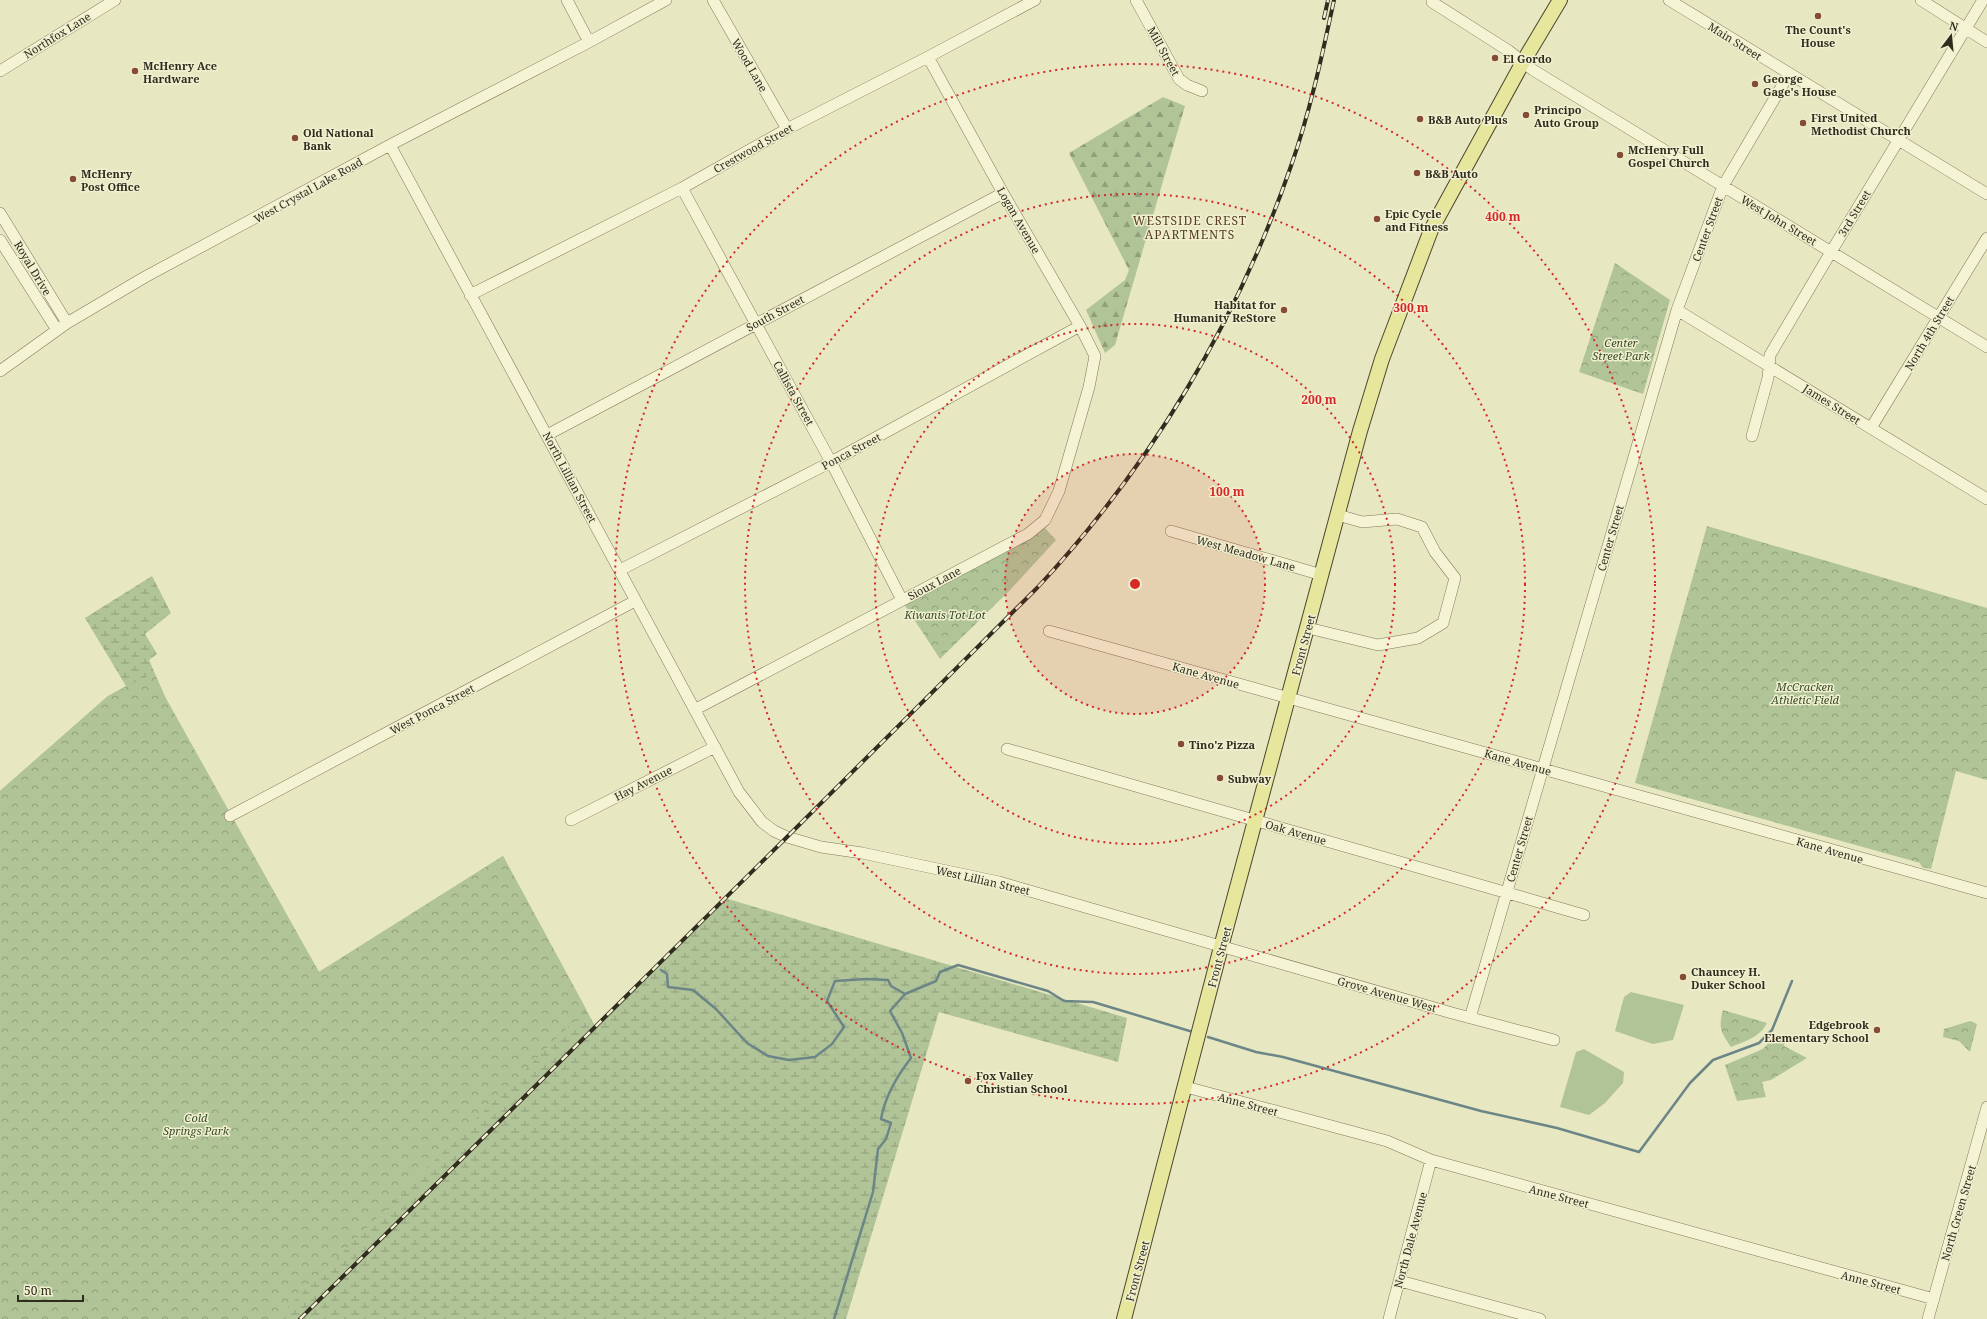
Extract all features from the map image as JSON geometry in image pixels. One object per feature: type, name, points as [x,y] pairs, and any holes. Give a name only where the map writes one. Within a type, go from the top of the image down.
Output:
[{"type":"main road","name":"Front Street","points":[[1124,1319],[1186,1087],[1221,947],[1360,431],[1382,359],[1431,230],[1523,62],[1560,0]]},
{"type":"street","name":"Northfox Lane","points":[[0,71],[115,0]]},
{"type":"street","points":[[567,0],[589,42]]},
{"type":"street","name":"West Crystal Lake Road","points":[[0,371],[67,323],[145,277],[390,145],[589,42],[666,0]]},
{"type":"street","name":"Wood Lane","points":[[713,0],[787,129]]},
{"type":"street","name":"Crestwood Street","points":[[470,295],[682,188],[787,129],[1035,0]]},
{"type":"street","name":"Mill Street","points":[[1136,0],[1179,79],[1187,86],[1202,91]]},
{"type":"street","name":"West John Street","points":[[1432,0],[1432,2],[1523,62],[1830,252],[1987,347]]},
{"type":"street","name":"Main Street","points":[[1669,0],[1987,194]]},
{"type":"street","points":[[1921,0],[1987,42]]},
{"type":"street","name":"3rd Street","points":[[1752,436],[1768,378],[1770,355],[1830,252],[1983,0]]},
{"type":"street","name":"Logan Avenue","points":[[928,57],[1003,193],[1080,326],[1095,356],[1089,387]]},
{"type":"street","name":"Center Street","points":[[1470,1018],[1677,310],[1723,186],[1789,74]]},
{"type":"street","name":"North Lillian Street","points":[[390,145],[620,570],[635,601],[696,709],[739,792],[751,809]]},
{"type":"street","name":"Callista Street","points":[[682,188],[831,462],[902,600]]},
{"type":"street","name":"South Street","points":[[547,435],[755,323],[1003,193]]},
{"type":"street","name":"Royal Drive","points":[[0,213],[67,323]]},
{"type":"street","name":"North 4th Street","points":[[1871,428],[1987,238]]},
{"type":"street","name":"Royal Drive","points":[[0,240],[57,330]]},
{"type":"street","name":"James Street","points":[[1677,310],[1987,499]]},
{"type":"street","name":"Ponca Street","points":[[620,570],[831,462],[1080,326]]},
{"type":"street","name":"Sioux Lane","points":[[696,709],[1028,534],[1045,520],[1060,492],[1089,387]]},
{"type":"street","points":[[1308,628],[1378,645],[1418,638],[1443,623],[1455,578],[1435,552],[1422,527],[1397,519],[1362,522],[1338,515]]},
{"type":"street","name":"West Meadow Lane","points":[[1171,531],[1322,574]]},
{"type":"street","name":"West Ponca Street","points":[[230,816],[635,601]]},
{"type":"street","name":"Kane Avenue","points":[[1049,630],[1987,894]]},
{"type":"street","name":"Hay Avenue","points":[[571,820],[715,747]]},
{"type":"street","name":"Oak Avenue","points":[[1007,749],[1584,915]]},
{"type":"street","name":"West Lillian Street","points":[[751,809],[774,831],[788,838],[821,847],[862,853],[999,882],[1221,947]]},
{"type":"street","name":"Grove Avenue West","points":[[1221,947],[1470,1018],[1554,1040]]},
{"type":"street","name":"Anne Street","points":[[1186,1087],[1387,1141],[1431,1160],[1934,1299]]},
{"type":"street","name":"North Green Street","points":[[1928,1319],[1987,1107]]},
{"type":"street","name":"North Dale Avenue","points":[[1389,1319],[1431,1160]]},
{"type":"street","points":[[1400,1281],[1540,1319]]},
{"type":"green space","points":[[1163,97],[1185,106],[1115,345],[1105,353],[1086,310],[1125,280],[1129,270],[1069,153]]},
{"type":"green space","name":"Center Street Park","points":[[1615,263],[1670,300],[1643,394],[1579,372]]},
{"type":"green space","name":"McCracken Athletic Field","points":[[1707,526],[1987,608],[1987,780],[1956,771],[1931,869],[1922,867],[1920,863],[1635,783]]},
{"type":"green space","name":"Kiwanis Tot Lot","points":[[1044,527],[1056,540],[1009,591],[940,659],[904,604]]},
{"type":"green space","points":[[152,576],[171,613],[145,634],[157,654],[149,660],[211,801],[228,819],[319,972],[503,856],[595,1026],[725,898],[1127,1018],[1118,1062],[939,1012],[846,1319],[0,1319],[0,791],[108,696],[126,686],[85,618]]},
{"type":"green space","name":"Cold Springs Park","points":[[154,673],[163,693],[319,972],[503,856],[586,1009],[276,1319],[0,1319],[0,791],[108,696]]},
{"type":"green space","points":[[1631,992],[1684,1005],[1673,1040],[1653,1044],[1615,1031],[1624,997]]},
{"type":"green space","points":[[1723,1010],[1767,1023],[1761,1032],[1731,1047],[1721,1030]]},
{"type":"green space","points":[[1970,1021],[1977,1024],[1970,1052],[1959,1041],[1943,1037],[1944,1029]]},
{"type":"green space","points":[[1775,1036],[1785,1038],[1784,1046],[1807,1058],[1771,1080],[1762,1082],[1766,1097],[1737,1101],[1725,1065],[1763,1049]]},
{"type":"green space","points":[[1584,1049],[1624,1072],[1623,1083],[1605,1103],[1589,1115],[1560,1107],[1576,1052]]},
{"type":"waterway","points":[[661,970],[667,974],[668,987],[693,990],[716,1009],[747,1043],[768,1056],[789,1060],[815,1057],[832,1044],[844,1027],[827,1001],[835,981],[866,979],[888,980],[891,986],[905,994],[936,981],[940,972],[958,965],[1048,991],[1064,1001],[1093,1002],[1193,1032]]},
{"type":"waterway","points":[[1208,1037],[1256,1052],[1283,1057],[1481,1111],[1557,1128],[1639,1152],[1690,1083],[1713,1060],[1759,1043],[1772,1030],[1792,981]]},
{"type":"waterway","points":[[834,1319],[873,1192],[878,1149],[886,1139],[891,1123],[881,1119],[885,1102],[892,1087],[911,1058],[902,1033],[890,1011],[905,994]]},
{"type":"railway","points":[[1324,18],[1328,0]]},
{"type":"railway","points":[[300,1319],[1037,588],[1078,542],[1117,493],[1153,442],[1186,390],[1217,336],[1244,281],[1269,224],[1298,146],[1315,84],[1334,0]]},
{"type":"place","name":"The Count's House","points":[[1818,16]]},
{"type":"place","name":"El Gordo","points":[[1495,58]]},
{"type":"place","name":"McHenry Ace Hardware","points":[[135,71]]},
{"type":"place","name":"George Gage's House","points":[[1755,84]]},
{"type":"place","name":"Principo Auto Group","points":[[1526,115]]},
{"type":"place","name":"B&B Auto Plus","points":[[1420,119]]},
{"type":"place","name":"First United Methodist Church","points":[[1803,123]]},
{"type":"place","name":"Old National Bank","points":[[295,138]]},
{"type":"place","name":"McHenry Full Gospel Church","points":[[1620,155]]},
{"type":"place","name":"B&B Auto","points":[[1417,173]]},
{"type":"place","name":"McHenry Post Office","points":[[73,179]]},
{"type":"place","name":"Epic Cycle and Fitness","points":[[1377,219]]},
{"type":"place","name":"Habitat for Humanity ReStore","points":[[1284,310]]},
{"type":"place","name":"Tino'z Pizza","points":[[1181,744]]},
{"type":"place","name":"Subway","points":[[1220,778]]},
{"type":"place","name":"Chauncey H. Duker School","points":[[1683,977]]},
{"type":"place","name":"Edgebrook Elementary School","points":[[1877,1030]]},
{"type":"place","name":"Fox Valley Christian School","points":[[968,1081]]},
{"type":"district","name":"WESTSIDE CREST APARTMENTS","points":[[1190,227]]}]
